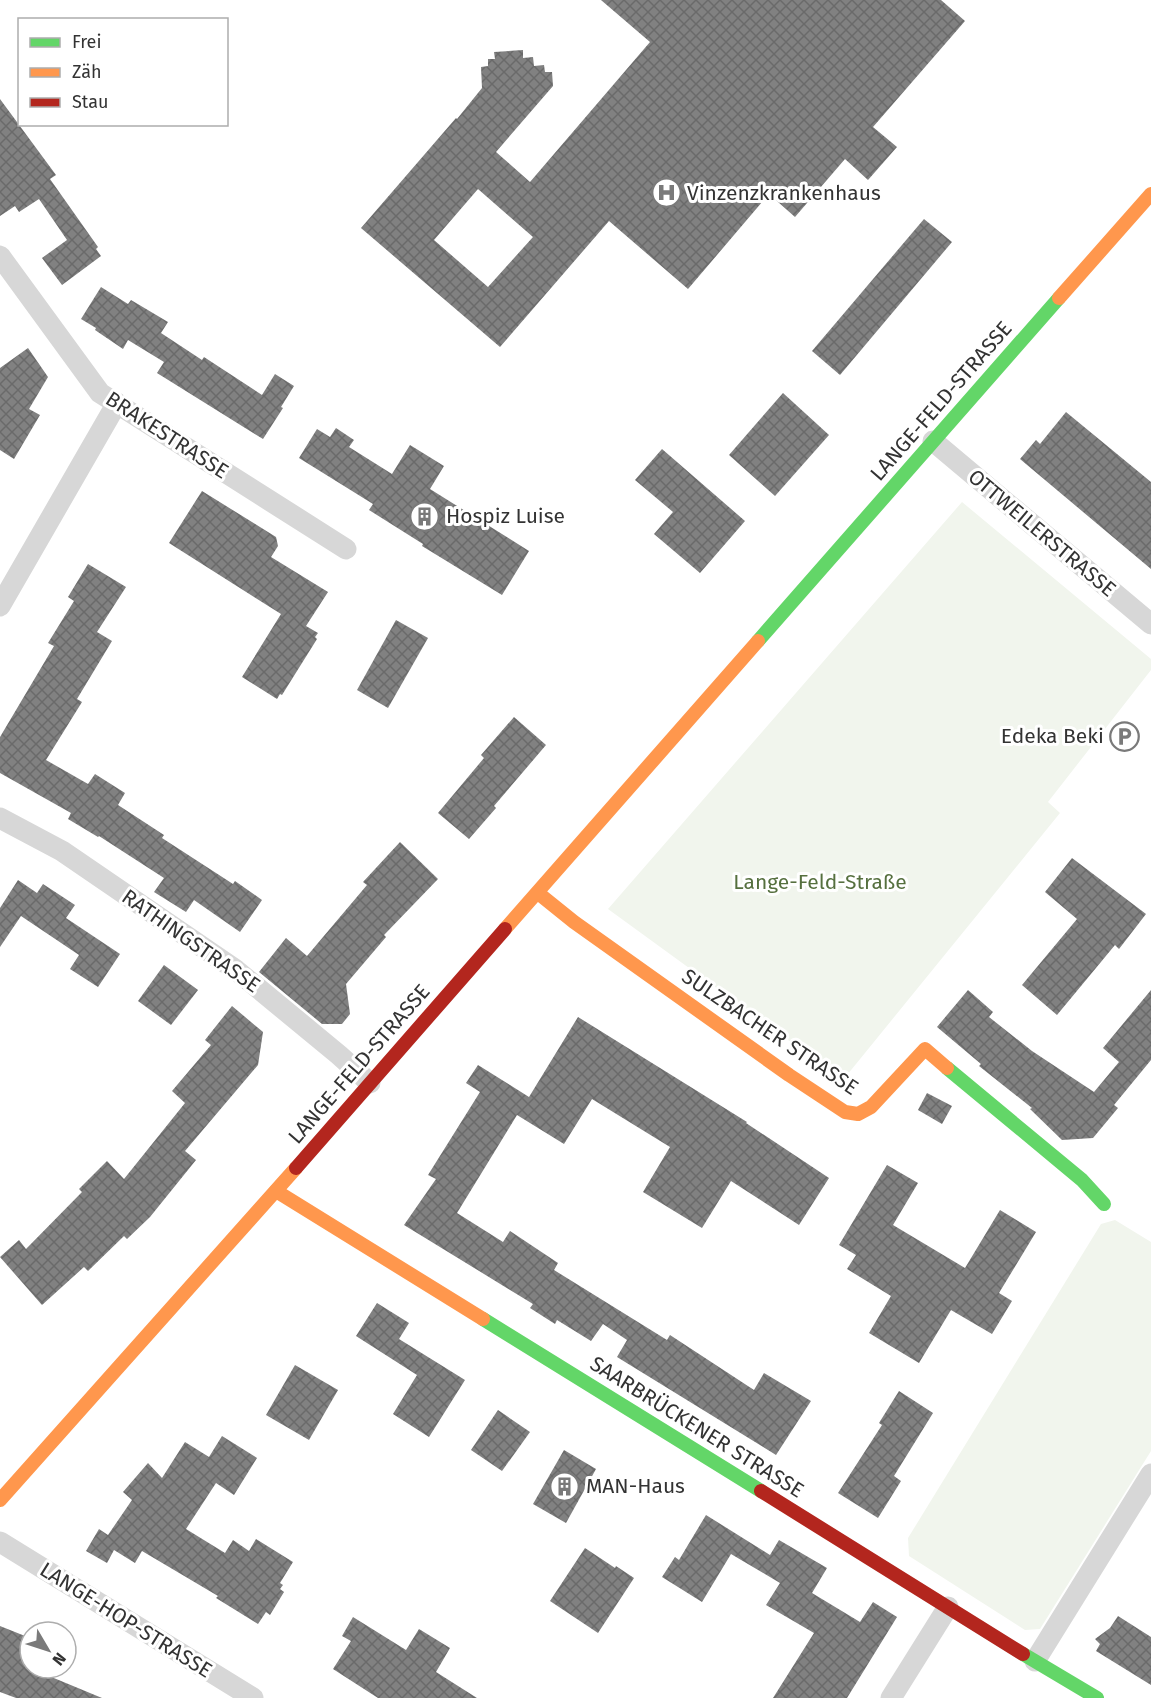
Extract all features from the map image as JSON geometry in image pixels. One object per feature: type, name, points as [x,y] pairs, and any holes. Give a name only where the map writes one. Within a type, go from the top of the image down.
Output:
[{"type":"street","name":"LANGE-FELD-STRASSE","points":[[0,1500],[276,1191],[1151,194]]},
{"type":"street","name":"BRAKESTRASSE","points":[[0,256],[100,393],[346,549]]},
{"type":"street","points":[[0,606],[117,403]]},
{"type":"street","name":"OTTWEILERSTRASSE","points":[[933,441],[1151,624]]},
{"type":"street","name":"RATHINGSTRASSE","points":[[0,818],[62,851],[236,970],[370,1083]]},
{"type":"street","name":"SULZBACHER STRASSE","points":[[538,893],[592,935],[845,1112],[858,1114],[871,1107],[925,1049],[1082,1180],[1104,1204]]},
{"type":"street","name":"SAARBRÜCKENER STRASSE","points":[[276,1191],[1097,1698]]},
{"type":"street","points":[[1035,1661],[1151,1474]]},
{"type":"street","name":"LANGE-HOP-STRASSE","points":[[0,1542],[253,1698]]},
{"type":"street","points":[[891,1698],[948,1607]]},
{"type":"green space","name":"Lange-Feld-Straße","points":[[962,502],[1151,659],[1151,670],[1048,802],[1060,813],[843,1080],[608,909]]},
{"type":"green space","points":[[1115,1220],[1151,1242],[1151,1451],[1040,1629],[1025,1630],[909,1556],[908,1538],[1101,1224]]},
{"type":"building","points":[[601,0],[941,0],[965,21],[873,127],[897,147],[868,180],[845,159],[795,217],[769,194],[688,289],[609,221],[500,347],[361,228],[482,88],[481,67],[488,66],[488,59],[495,59],[494,52],[523,50],[523,58],[533,57],[534,66],[544,65],[545,72],[552,72],[553,86],[496,152],[530,182],[650,42]],"holes":[[[478,189],[533,237],[488,287],[434,240]]]},
{"type":"building","points":[[0,99],[56,175],[50,179],[98,247],[96,249],[101,256],[62,285],[42,258],[67,240],[39,199],[19,212],[15,206],[0,216]]},
{"type":"building","points":[[924,219],[952,242],[840,375],[812,351]]},
{"type":"building","points":[[101,287],[128,304],[131,300],[168,322],[161,333],[202,360],[204,357],[262,395],[275,374],[294,386],[263,439],[157,373],[164,362],[128,340],[123,349],[81,319]]},
{"type":"building","points":[[28,348],[48,377],[29,409],[40,415],[14,459],[0,450],[0,368]]},
{"type":"building","points":[[783,393],[829,435],[775,496],[729,455]]},
{"type":"building","points":[[1066,412],[1151,482],[1151,569],[1020,459],[1036,440],[1040,444]]},
{"type":"building","name":"Hospiz Luise","points":[[336,428],[354,440],[349,447],[392,474],[410,445],[444,466],[430,489],[529,551],[502,595],[422,546],[423,544],[369,510],[373,504],[299,458],[317,429],[330,437]]},
{"type":"building","points":[[662,449],[745,521],[700,573],[654,534],[673,512],[635,480]]},
{"type":"building","points":[[202,491],[276,537],[278,546],[271,557],[328,592],[306,626],[318,633],[315,637],[317,639],[282,695],[280,694],[277,699],[242,677],[281,614],[169,543]]},
{"type":"building","points":[[88,564],[126,587],[97,632],[112,641],[77,699],[82,702],[46,760],[88,784],[95,774],[125,793],[118,805],[164,835],[162,838],[233,884],[235,881],[262,900],[240,932],[194,900],[186,912],[154,892],[164,878],[68,819],[71,813],[0,773],[0,737],[54,646],[48,643],[74,601],[68,597]]},
{"type":"building","points":[[396,620],[428,638],[388,708],[357,690]]},
{"type":"building","points":[[514,717],[546,745],[469,839],[438,813],[484,758],[481,755]]},
{"type":"building","points":[[400,842],[438,879],[384,935],[386,937],[346,984],[350,1014],[342,1024],[322,1024],[259,972],[286,938],[307,956],[367,885],[363,882]]},
{"type":"building","points":[[1072,858],[1146,914],[1119,949],[1115,945],[1057,1015],[1022,985],[1077,919],[1045,892]]},
{"type":"building","points":[[18,880],[37,893],[43,884],[75,905],[66,918],[120,954],[98,987],[70,969],[79,955],[21,916],[0,947],[0,908]]},
{"type":"building","points":[[164,965],[198,990],[171,1025],[138,1001]]},
{"type":"building","points":[[968,990],[993,1012],[989,1017],[1032,1051],[1094,1092],[1119,1062],[1103,1048],[1151,990],[1151,1060],[1114,1105],[1118,1108],[1093,1138],[1062,1140],[1030,1109],[1032,1108],[979,1066],[981,1064],[937,1027]]},
{"type":"building","points":[[232,1006],[263,1032],[258,1065],[185,1151],[196,1160],[150,1217],[127,1239],[124,1236],[88,1271],[84,1267],[42,1305],[0,1257],[19,1240],[26,1249],[82,1192],[79,1189],[107,1161],[124,1179],[185,1103],[172,1091],[211,1045],[205,1040]]},
{"type":"building","points":[[578,1017],[747,1122],[829,1178],[799,1225],[731,1181],[702,1228],[643,1192],[670,1147],[592,1099],[564,1144],[517,1115],[457,1213],[503,1242],[510,1231],[558,1263],[554,1270],[667,1340],[670,1335],[754,1390],[764,1373],[811,1401],[776,1455],[617,1357],[627,1340],[603,1324],[591,1341],[557,1320],[555,1324],[530,1308],[533,1304],[404,1225],[436,1179],[428,1175],[480,1092],[466,1083],[478,1065],[529,1097]]},
{"type":"building","points":[[927,1093],[952,1106],[942,1124],[918,1110]]},
{"type":"building","points":[[887,1165],[918,1183],[893,1225],[965,1268],[1000,1210],[1036,1232],[999,1293],[1012,1301],[992,1334],[951,1310],[919,1363],[869,1333],[891,1296],[847,1269],[856,1255],[839,1245]]},
{"type":"building","points":[[377,1303],[409,1323],[399,1339],[465,1380],[429,1437],[393,1414],[417,1375],[356,1336]]},
{"type":"building","points":[[295,1365],[338,1390],[309,1440],[266,1415]]},
{"type":"building","points":[[899,1391],[933,1413],[894,1476],[901,1481],[878,1518],[838,1493],[882,1425],[879,1423]]},
{"type":"building","points":[[498,1410],[530,1432],[502,1471],[471,1450]]},
{"type":"building","points":[[222,1436],[257,1458],[234,1495],[216,1483],[186,1529],[225,1553],[233,1540],[249,1551],[256,1539],[293,1562],[280,1583],[283,1585],[280,1589],[284,1592],[270,1615],[266,1612],[258,1624],[216,1598],[218,1596],[142,1551],[135,1563],[114,1550],[107,1563],[86,1551],[99,1529],[108,1535],[132,1500],[123,1492],[148,1463],[162,1478],[185,1442],[209,1457]]},
{"type":"building","name":"MAN-Haus","points":[[564,1450],[596,1469],[566,1523],[533,1504]]},
{"type":"building","points":[[706,1515],[770,1555],[779,1540],[827,1568],[812,1593],[860,1622],[873,1602],[897,1617],[847,1698],[773,1698],[814,1633],[766,1605],[780,1583],[731,1554],[702,1602],[662,1577],[675,1557],[679,1560]]},
{"type":"building","points":[[585,1548],[634,1578],[598,1633],[550,1601]]},
{"type":"building","points":[[1118,1616],[1151,1637],[1151,1685],[1096,1651],[1100,1644],[1095,1639],[1110,1628]]},
{"type":"building","points":[[353,1617],[406,1650],[419,1629],[450,1648],[436,1672],[477,1698],[378,1698],[333,1669],[351,1641],[342,1636]]},
{"type":"building","points":[[0,1626],[18,1633],[18,1680],[59,1680],[102,1698],[16,1698],[0,1692]]},
{"type":"traffic: fast","points":[[758,641],[1059,298]]},
{"type":"traffic: fast","points":[[947,1068],[1082,1180],[1104,1204]]},
{"type":"traffic: fast","points":[[483,1319],[761,1491]]},
{"type":"traffic: fast","points":[[1023,1654],[1097,1698]]},
{"type":"traffic: slow","points":[[1059,298],[1151,194]]},
{"type":"traffic: slow","points":[[505,929],[758,641]]},
{"type":"traffic: slow","points":[[538,893],[574,922],[789,1075],[845,1112],[858,1114],[871,1107],[925,1049],[947,1068]]},
{"type":"traffic: slow","points":[[0,1500],[296,1168]]},
{"type":"traffic: slow","points":[[276,1191],[483,1319]]},
{"type":"traffic: jam","points":[[296,1168],[505,929]]},
{"type":"traffic: jam","points":[[761,1491],[1023,1654]]},
{"type":"place","name":"Vinzenzkrankenhaus","points":[[666,193]]},
{"type":"place","name":"Hospiz Luise","points":[[425,516]]},
{"type":"place","name":"Edeka Beki","points":[[1125,736]]},
{"type":"place","name":"MAN-Haus","points":[[565,1486]]}]
